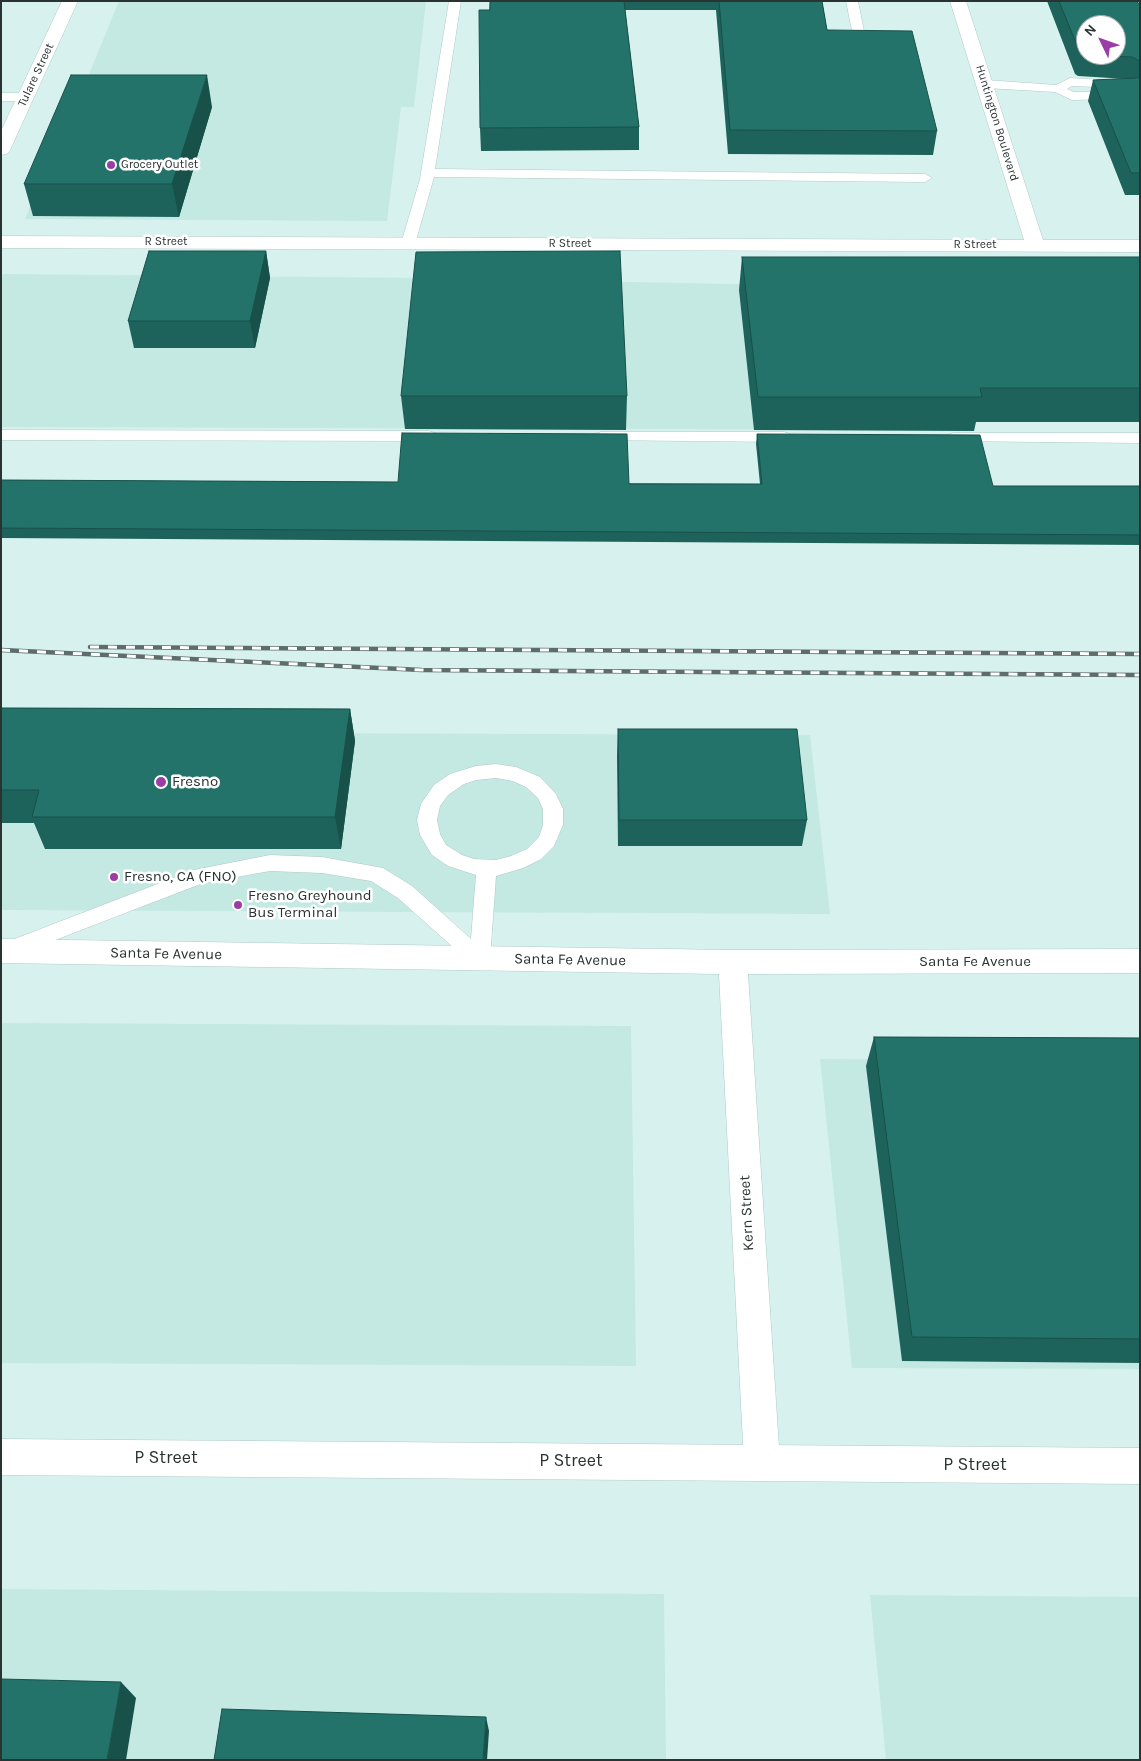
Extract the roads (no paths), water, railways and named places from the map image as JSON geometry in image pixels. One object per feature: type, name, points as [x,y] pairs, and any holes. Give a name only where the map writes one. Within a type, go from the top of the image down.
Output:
[{"type":"street","name":"Tulare Street","points":[[1,150],[70,1]]},
{"type":"street","name":"Huntington Boulevard","points":[[958,1],[986,84],[1035,246]]},
{"type":"street","name":"R Street","points":[[1,242],[1140,246]]},
{"type":"street","name":"Santa Fe Avenue","points":[[3,951],[733,962],[1140,961]]},
{"type":"street","name":"Kern Street","points":[[733,962],[762,1463]]},
{"type":"street","name":"P Street","points":[[1,1457],[1140,1466]]},
{"type":"lane","points":[[408,244],[428,173],[456,1]]},
{"type":"lane","points":[[852,1],[859,36]]},
{"type":"lane","points":[[986,84],[1058,89],[1072,96],[1130,91]]},
{"type":"lane","points":[[1,97],[26,97]]},
{"type":"lane","points":[[428,173],[925,178]]},
{"type":"lane","points":[[1,435],[448,436]]},
{"type":"lane","points":[[587,437],[794,437]]},
{"type":"lane","points":[[942,438],[1140,438]]},
{"type":"lane","points":[[496,771],[516,774],[533,782],[546,794],[553,809],[553,825],[547,840],[534,854],[516,863],[487,868],[474,867],[455,861],[439,850],[430,836],[426,820],[431,804],[441,790],[457,779],[483,772],[496,771]]},
{"type":"lane","points":[[3,951],[201,876],[270,863],[322,865],[376,874],[405,892],[480,959]]},
{"type":"lane","points":[[480,959],[487,868]]},
{"type":"railway","points":[[90,647],[1140,654]]},
{"type":"railway","points":[[1,650],[422,670],[1140,675]]},
{"type":"place","name":"Grocery Outlet","points":[[111,165]]},
{"type":"place","name":"Fresno","points":[[161,782]]},
{"type":"place","name":"Fresno, CA (FNO)","points":[[114,877]]},
{"type":"place","name":"Fresno Greyhound Bus Terminal","points":[[238,905]]}]
